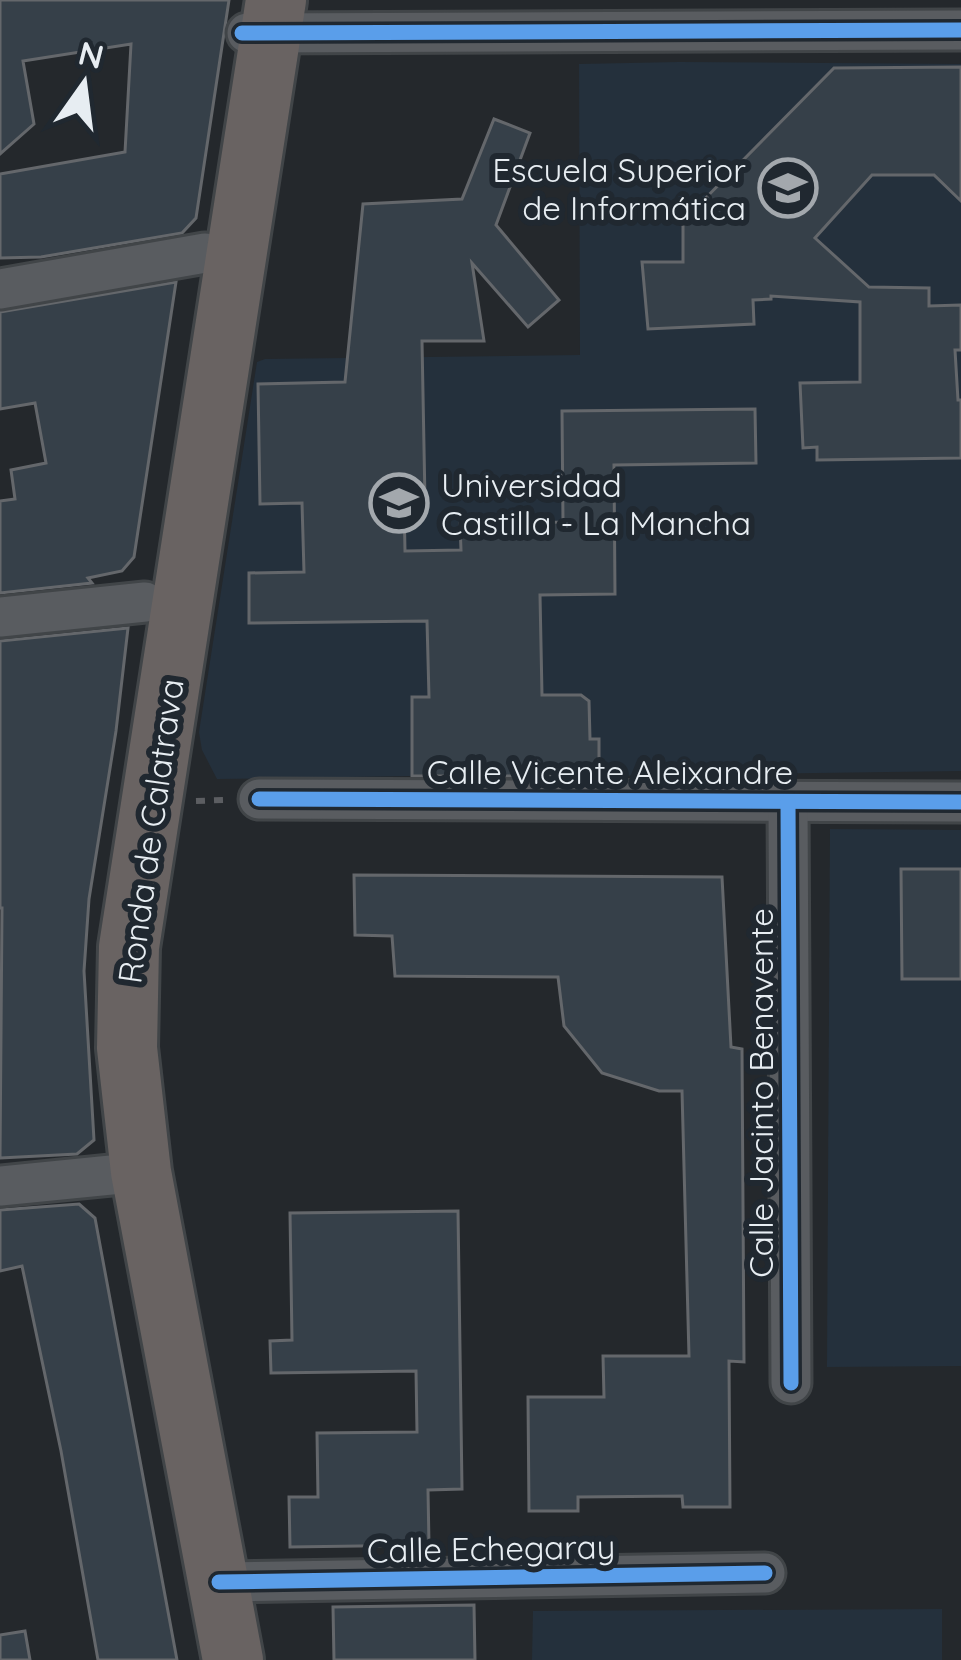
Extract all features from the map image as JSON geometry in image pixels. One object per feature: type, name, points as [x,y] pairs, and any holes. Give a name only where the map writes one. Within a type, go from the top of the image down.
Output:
[{"type":"highway","name":"Ronda de Calatrava","points":[[199,1660],[124,1174],[129,947],[220,256],[259,17]]},
{"type":"highway","name":"Ronda de Calatrava","points":[[220,256],[146,602],[100,944],[97,1048],[233,1660]]},
{"type":"street","points":[[259,17],[961,30]]},
{"type":"street","points":[[0,289],[220,256]]},
{"type":"street","points":[[0,617],[146,602]]},
{"type":"street","name":"Calle Vicente Aleixandre","points":[[259,799],[961,802]]},
{"type":"street","name":"Calle Jacinto Benavente","points":[[788,802],[791,1382]]},
{"type":"street","points":[[0,1186],[124,1174]]},
{"type":"street","name":"Calle Echegaray","points":[[219,1582],[765,1573]]},
{"type":"shaded area","points":[[579,64],[961,64],[961,771],[599,776],[599,739],[590,739],[587,700],[571,695],[412,698],[412,776],[217,779],[202,750],[199,732],[257,362],[580,355]]},
{"type":"shaded area","points":[[830,829],[961,830],[961,1366],[827,1367]]},
{"type":"shaded area","points":[[942,1609],[942,1660],[532,1660],[533,1611]]},
{"type":"building","points":[[0,0],[229,0],[196,218],[182,233],[41,257],[0,258],[0,174],[125,152],[131,44],[23,61],[34,124],[0,154]]},
{"type":"building","name":"Escuela Superior de Informática","points":[[961,67],[961,201],[934,175],[872,175],[815,238],[869,287],[929,288],[929,306],[961,305],[961,350],[955,350],[961,458],[817,460],[817,447],[803,448],[800,383],[860,382],[860,302],[771,296],[753,300],[754,324],[648,329],[642,262],[683,262],[683,221],[834,68]]},
{"type":"building","points":[[494,119],[530,133],[496,225],[559,300],[528,327],[472,263],[484,341],[422,341],[425,501],[404,501],[405,551],[461,550],[460,524],[563,522],[562,411],[755,409],[756,463],[614,465],[615,594],[540,595],[542,695],[581,695],[589,701],[590,739],[599,739],[599,776],[412,776],[412,697],[429,697],[427,621],[249,623],[249,573],[304,572],[302,503],[260,504],[258,384],[345,382],[363,204],[462,199]]},
{"type":"building","points":[[176,282],[134,557],[122,571],[88,578],[92,583],[0,593],[0,501],[15,499],[11,470],[46,463],[35,403],[0,409],[0,312]]},
{"type":"building","points":[[128,628],[89,899],[84,971],[94,1140],[77,1154],[0,1158],[0,641]]},
{"type":"building","points":[[901,869],[961,869],[961,979],[902,979]]},
{"type":"building","points":[[354,875],[722,877],[731,1047],[742,1049],[744,1362],[729,1361],[730,1507],[683,1507],[682,1496],[578,1497],[578,1511],[529,1511],[528,1397],[604,1397],[603,1356],[689,1356],[682,1091],[659,1091],[602,1073],[564,1026],[558,977],[395,976],[392,936],[355,935]]},
{"type":"building","points":[[79,1204],[95,1218],[177,1660],[98,1660],[22,1266],[0,1271],[0,1210]]},
{"type":"building","points":[[458,1211],[462,1489],[428,1490],[429,1545],[290,1547],[289,1497],[318,1497],[317,1433],[417,1432],[416,1371],[271,1373],[270,1341],[292,1340],[290,1213]]},
{"type":"building","points":[[474,1605],[475,1660],[334,1660],[333,1607]]},
{"type":"building","points":[[25,1631],[30,1660],[0,1660],[0,1635]]},
{"type":"cycle path","points":[[242,33],[961,30]]},
{"type":"cycle path","points":[[259,799],[961,802]]},
{"type":"cycle path","points":[[788,802],[791,1383]]},
{"type":"cycle path","points":[[219,1582],[765,1573]]},
{"type":"place","name":"Escuela Superior de Informática","points":[[788,188]]},
{"type":"place","name":"Universidad Castilla - La Mancha","points":[[399,503]]}]
